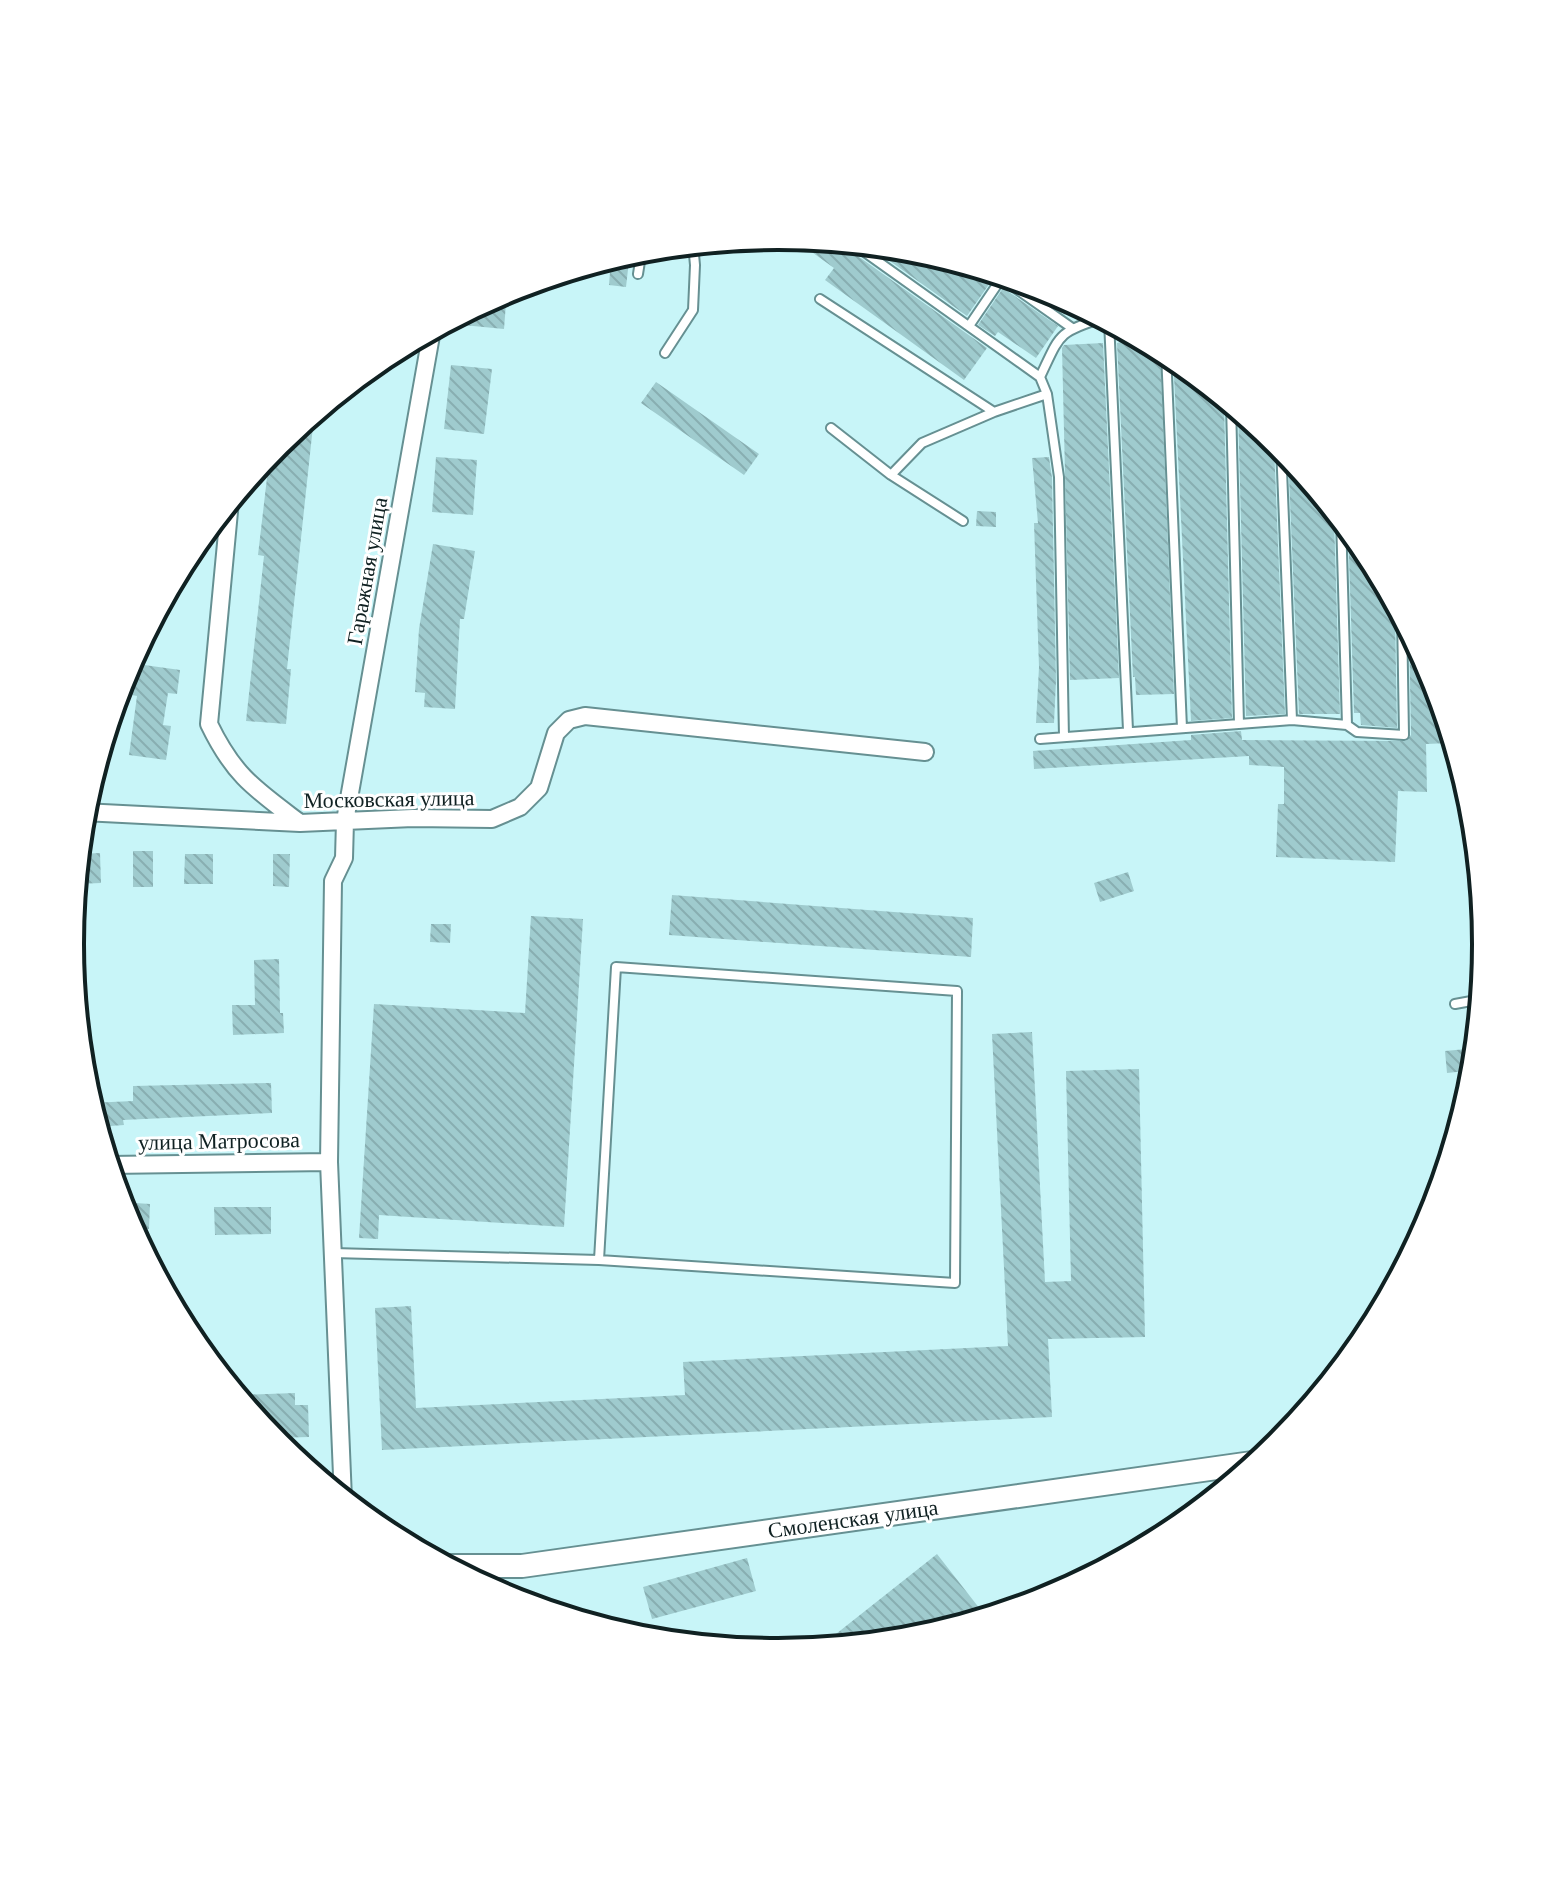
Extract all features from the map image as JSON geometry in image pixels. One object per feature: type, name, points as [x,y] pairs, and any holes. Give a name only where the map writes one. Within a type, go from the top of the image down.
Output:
[{"type":"main road","name":"Смоленская улица","points":[[469,1566],[522,1566],[1237,1465]]},
{"type":"street","name":"Гаражная улица","points":[[342,1484],[329,1162],[333,881],[344,858],[345,821],[430,344]]},
{"type":"street","points":[[228,521],[209,724],[224,756],[248,783],[300,823]]},
{"type":"street","name":"Московская улица","points":[[96,813],[300,823],[492,819],[520,807],[539,788],[556,733],[569,720],[585,716],[925,752]]},
{"type":"street","name":"улица Матросова","points":[[120,1165],[329,1162]]},
{"type":"lane","points":[[665,353],[693,310],[694,254]]},
{"type":"lane","points":[[869,255],[1040,377],[1047,394],[1059,477],[1064,737]]},
{"type":"lane","points":[[638,274],[640,264]]},
{"type":"lane","points":[[969,326],[995,284]]},
{"type":"lane","points":[[1029,296],[1072,328]]},
{"type":"lane","points":[[820,299],[994,412]]},
{"type":"lane","points":[[1040,377],[1058,338],[1072,328],[1089,323]]},
{"type":"lane","points":[[1110,334],[1128,730]]},
{"type":"lane","points":[[1167,369],[1182,728]]},
{"type":"lane","points":[[891,475],[922,443],[994,412],[1047,394]]},
{"type":"lane","points":[[1231,418],[1239,724]]},
{"type":"lane","points":[[831,428],[891,475],[963,521]]},
{"type":"lane","points":[[1282,466],[1292,720]]},
{"type":"lane","points":[[1342,538],[1347,725]]},
{"type":"lane","points":[[1040,739],[1292,720],[1347,725],[1357,732],[1404,735],[1402,640]]},
{"type":"lane","points":[[333,1253],[599,1260],[955,1283],[957,991],[616,967],[599,1260]]},
{"type":"lane","points":[[1455,1004],[1471,1001]]},
{"type":"building","points":[[810,251],[855,254],[987,348],[964,380],[825,280],[834,268]]},
{"type":"building","points":[[886,258],[990,283],[967,316]]},
{"type":"building","points":[[628,266],[626,287],[609,285],[610,270]]},
{"type":"building","points":[[1003,288],[1058,326],[1036,358],[998,332],[995,336],[978,325]]},
{"type":"building","points":[[506,305],[504,329],[464,325]]},
{"type":"building","points":[[1121,342],[1161,365],[1174,694],[1136,695],[1133,677],[1117,343]]},
{"type":"building","points":[[1103,343],[1119,678],[1070,680],[1062,348],[1064,345]]},
{"type":"building","points":[[451,365],[492,369],[484,434],[444,429]]},
{"type":"building","points":[[1174,374],[1224,412],[1232,718],[1191,721]]},
{"type":"building","points":[[656,382],[759,454],[744,475],[641,403]]},
{"type":"building","points":[[1238,424],[1275,458],[1285,714],[1246,716]]},
{"type":"building","points":[[313,430],[287,669],[291,669],[286,724],[246,721],[264,556],[258,555],[267,474]]},
{"type":"building","points":[[436,457],[477,460],[473,515],[432,512]]},
{"type":"building","points":[[1049,457],[1056,681],[1054,723],[1036,723],[1039,667],[1034,523],[1038,523],[1032,458]]},
{"type":"building","points":[[1289,473],[1334,528],[1340,714],[1299,714]]},
{"type":"building","points":[[977,511],[996,512],[996,527],[976,526]]},
{"type":"building","points":[[433,544],[475,551],[464,619],[460,619],[455,709],[424,707],[425,693],[415,692],[419,629]]},
{"type":"building","points":[[1349,548],[1395,626],[1397,728],[1361,725],[1360,713],[1354,713]]},
{"type":"building","points":[[1410,655],[1443,743],[1426,744],[1427,792],[1398,791],[1395,862],[1276,857],[1278,804],[1284,804],[1284,767],[1249,765],[1249,756],[1034,769],[1033,751],[1191,740],[1191,735],[1241,731],[1242,740],[1406,741],[1411,735]]},
{"type":"building","points":[[143,665],[180,670],[177,694],[168,693],[163,725],[171,726],[166,760],[129,755],[137,696],[132,695]]},
{"type":"building","points":[[133,851],[153,851],[153,887],[133,887]]},
{"type":"building","points":[[90,853],[100,853],[101,883],[87,884]]},
{"type":"building","points":[[185,854],[213,854],[213,884],[184,884]]},
{"type":"building","points":[[273,854],[290,854],[289,887],[273,886]]},
{"type":"building","points":[[1128,872],[1134,891],[1100,902],[1094,883]]},
{"type":"building","points":[[672,895],[973,918],[971,957],[669,935]]},
{"type":"building","points":[[531,916],[583,919],[564,1227],[379,1215],[378,1239],[359,1238],[374,1004],[525,1013]]},
{"type":"building","points":[[431,924],[451,924],[450,943],[430,942]]},
{"type":"building","points":[[279,959],[280,1013],[283,1013],[284,1033],[233,1035],[232,1005],[255,1005],[254,960]]},
{"type":"building","points":[[1032,1032],[1045,1282],[1071,1281],[1066,1071],[1139,1069],[1145,1337],[1048,1339],[1052,1417],[382,1450],[375,1308],[411,1306],[416,1408],[685,1395],[683,1362],[1008,1346],[992,1034]]},
{"type":"building","points":[[1465,1049],[1461,1071],[1447,1073],[1445,1051]]},
{"type":"building","points":[[271,1083],[272,1113],[123,1120],[124,1125],[109,1126],[103,1102],[133,1101],[133,1086]]},
{"type":"building","points":[[134,1203],[150,1204],[149,1229],[146,1229]]},
{"type":"building","points":[[214,1207],[271,1207],[271,1234],[215,1235]]},
{"type":"building","points":[[295,1393],[295,1405],[308,1405],[309,1437],[290,1438],[250,1395]]},
{"type":"building","points":[[937,1554],[980,1609],[914,1625],[833,1636]]},
{"type":"building","points":[[747,1558],[756,1591],[652,1619],[643,1587]]}]
